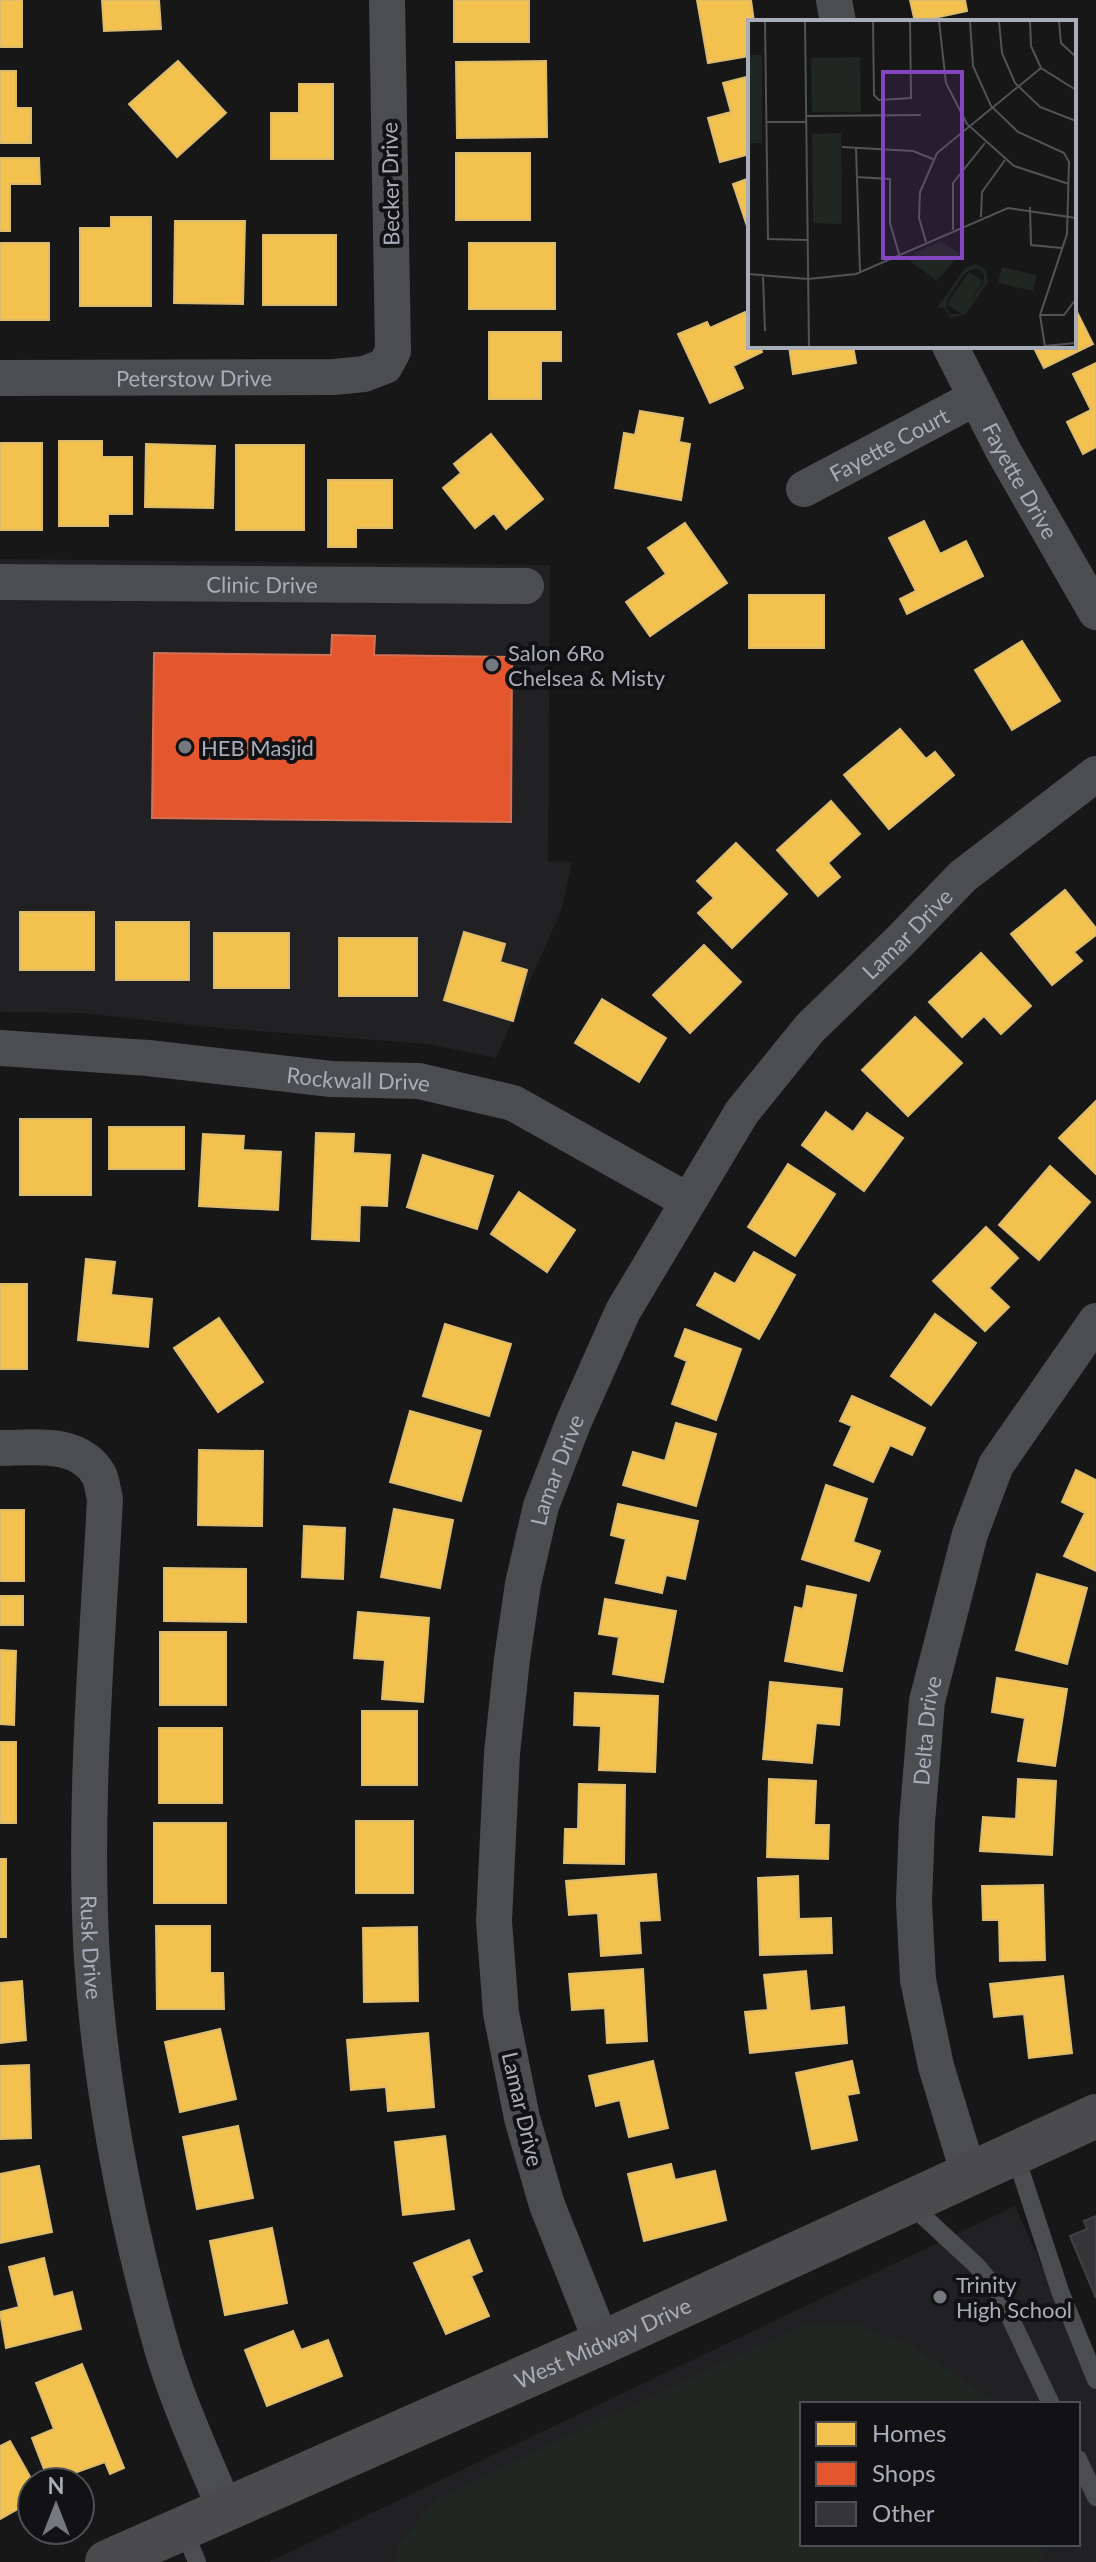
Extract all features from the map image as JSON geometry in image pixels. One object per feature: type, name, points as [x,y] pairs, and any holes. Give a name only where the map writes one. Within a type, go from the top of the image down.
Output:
[{"type":"street","name":"Becker Drive","points":[[385,366],[393,351],[387,0]]},
{"type":"street","points":[[834,0],[838,20]]},
{"type":"street","name":"Fayette Drive","points":[[951,348],[975,398],[1096,612]]},
{"type":"street","name":"Peterstow Drive","points":[[0,378],[334,377],[364,374],[385,366]]},
{"type":"street","name":"Fayette Court","points":[[804,489],[975,398]]},
{"type":"street","name":"Clinic Drive","points":[[0,582],[526,586]]},
{"type":"street","name":"Lamar Drive","points":[[602,2343],[547,2205],[522,2118],[501,2013],[494,1921],[502,1753],[523,1584],[541,1506],[574,1421],[623,1311],[742,1112],[810,1028],[963,876],[1096,774]]},
{"type":"street","name":"Rockwall Drive","points":[[0,1048],[148,1058],[331,1079],[419,1081],[513,1103],[688,1201]]},
{"type":"street","name":"Delta Drive","points":[[969,2175],[936,2066],[918,1980],[914,1902],[916,1835],[927,1701],[970,1534],[996,1465],[1096,1321]]},
{"type":"street","name":"Rusk Drive","points":[[0,1448],[62,1448],[81,1455],[99,1475],[105,1499],[90,1754],[92,1959],[105,2081],[123,2185],[158,2335],[189,2424],[225,2509]]},
{"type":"street","name":"West Midway Drive","points":[[107,2562],[190,2545],[225,2509],[602,2343],[1096,2116]]},
{"type":"lane","points":[[1015,2154],[1060,2291],[1096,2380]]},
{"type":"lane","points":[[908,2203],[977,2266],[997,2290],[1050,2402]]},
{"type":"lane","points":[[1080,2463],[1096,2497]]},
{"type":"shaded area","points":[[0,559],[550,565],[548,861],[572,862],[561,911],[496,1058],[427,1044],[219,1028],[83,1013],[0,1012]]},
{"type":"shaded area","name":"Trinity High School","points":[[1015,2206],[1096,2387],[1096,2562],[269,2562]]},
{"type":"shaded area","name":"Trinity High School","points":[[805,2324],[854,2324],[913,2346],[996,2402],[800,2402],[800,2546],[1050,2546],[1038,2562],[395,2562],[399,2545],[436,2499]]},
{"type":"building: Homes","points":[[0,0],[22,0],[22,47],[0,47]]},
{"type":"building: Homes","points":[[102,0],[159,0],[161,29],[104,31]]},
{"type":"building: Homes","points":[[454,0],[529,0],[529,42],[454,42]]},
{"type":"building: Homes","points":[[697,0],[751,0],[754,20],[748,20],[748,56],[708,63]]},
{"type":"building: Homes","points":[[910,0],[965,0],[967,11],[915,20]]},
{"type":"building: Homes","points":[[178,61],[226,113],[177,157],[129,104]]},
{"type":"building: Homes","points":[[546,61],[547,137],[457,138],[456,62]]},
{"type":"building: Homes","points":[[0,71],[16,71],[16,108],[31,108],[31,143],[0,143]]},
{"type":"building: Homes","points":[[748,77],[748,155],[720,162],[708,118],[731,112],[723,83]]},
{"type":"building: Homes","points":[[299,84],[333,84],[333,159],[271,159],[271,113],[299,113]]},
{"type":"building: Homes","points":[[456,153],[530,153],[530,220],[456,220]]},
{"type":"building: Homes","points":[[0,158],[39,158],[40,184],[10,184],[10,231],[0,231]]},
{"type":"building: Homes","points":[[748,179],[748,229],[733,184]]},
{"type":"building: Homes","points":[[111,217],[151,217],[151,306],[80,306],[80,228],[111,228]]},
{"type":"building: Homes","points":[[175,221],[245,221],[243,304],[174,303]]},
{"type":"building: Homes","points":[[263,235],[336,235],[336,305],[263,305]]},
{"type":"building: Homes","points":[[0,243],[49,243],[49,320],[0,320]]},
{"type":"building: Homes","points":[[469,243],[555,243],[555,309],[469,309]]},
{"type":"building: Homes","points":[[1076,310],[1093,344],[1044,368],[1034,348],[1076,348]]},
{"type":"building: Homes","points":[[745,312],[748,348],[761,348],[762,352],[733,366],[743,388],[710,403],[678,334],[707,322],[710,328]]},
{"type":"building: Homes","points":[[489,332],[561,332],[561,361],[541,361],[541,399],[489,399]]},
{"type":"building: Homes","points":[[789,348],[853,348],[856,363],[793,374]]},
{"type":"building: Homes","points":[[1096,363],[1096,447],[1083,454],[1067,422],[1091,410],[1073,374]]},
{"type":"building: Homes","points":[[640,411],[683,418],[679,442],[690,444],[681,500],[615,488],[624,433],[635,435]]},
{"type":"building: Homes","points":[[491,434],[543,499],[506,529],[494,513],[475,528],[443,488],[461,473],[454,464]]},
{"type":"building: Homes","points":[[59,441],[102,441],[102,457],[132,457],[132,514],[108,514],[108,526],[59,526]]},
{"type":"building: Homes","points":[[0,443],[42,443],[42,530],[0,530]]},
{"type":"building: Homes","points":[[146,444],[215,446],[213,508],[145,507]]},
{"type":"building: Homes","points":[[236,445],[304,445],[304,530],[236,530]]},
{"type":"building: Homes","points":[[328,480],[392,480],[392,528],[356,528],[356,547],[328,547]]},
{"type":"building: Homes","points":[[924,521],[940,554],[966,541],[983,576],[907,614],[900,599],[916,591],[889,538]]},
{"type":"building: Homes","points":[[685,523],[727,583],[650,636],[626,602],[666,574],[648,548]]},
{"type":"building: Homes","points":[[749,595],[824,595],[824,648],[749,648]]},
{"type":"building: Homes","points":[[1022,641],[1060,701],[1012,730],[975,670]]},
{"type":"building: Homes","points":[[900,729],[926,759],[935,752],[954,775],[889,829],[844,775]]},
{"type":"building: Homes","points":[[831,801],[860,834],[828,863],[840,877],[818,896],[777,850]]},
{"type":"building: Homes","points":[[736,843],[787,894],[732,948],[698,913],[714,898],[697,881]]},
{"type":"building: Homes","points":[[1065,890],[1096,928],[1096,935],[1074,952],[1082,961],[1052,985],[1011,934]]},
{"type":"building: Homes","points":[[20,912],[94,912],[94,970],[20,970]]},
{"type":"building: Homes","points":[[116,922],[189,922],[189,980],[116,980]]},
{"type":"building: Homes","points":[[464,932],[505,944],[500,962],[527,970],[513,1021],[444,1000]]},
{"type":"building: Homes","points":[[214,933],[289,933],[289,988],[214,988]]},
{"type":"building: Homes","points":[[339,938],[417,938],[417,996],[339,996]]},
{"type":"building: Homes","points":[[704,945],[741,982],[690,1033],[653,995]]},
{"type":"building: Homes","points":[[981,953],[1031,1006],[1001,1034],[984,1016],[962,1037],[929,1002]]},
{"type":"building: Homes","points":[[602,999],[666,1038],[639,1082],[575,1043]]},
{"type":"building: Homes","points":[[915,1017],[962,1063],[908,1116],[862,1070]]},
{"type":"building: Homes","points":[[1096,1101],[1096,1174],[1059,1138]]},
{"type":"building: Homes","points":[[826,1112],[853,1132],[867,1113],[903,1138],[864,1191],[802,1145]]},
{"type":"building: Homes","points":[[20,1119],[91,1119],[91,1195],[20,1195]]},
{"type":"building: Homes","points":[[109,1127],[184,1127],[184,1169],[109,1169]]},
{"type":"building: Homes","points":[[316,1133],[354,1134],[353,1153],[390,1155],[387,1206],[360,1205],[359,1241],[312,1239]]},
{"type":"building: Homes","points":[[203,1134],[244,1136],[243,1150],[281,1152],[278,1210],[199,1206]]},
{"type":"building: Homes","points":[[423,1155],[493,1176],[477,1229],[407,1207]]},
{"type":"building: Homes","points":[[788,1164],[835,1194],[795,1256],[748,1227]]},
{"type":"building: Homes","points":[[1050,1166],[1090,1202],[1039,1260],[999,1225]]},
{"type":"building: Homes","points":[[519,1192],[575,1230],[547,1272],[491,1234]]},
{"type":"building: Homes","points":[[986,1227],[1018,1258],[989,1288],[1009,1307],[985,1331],[933,1281]]},
{"type":"building: Homes","points":[[754,1252],[795,1275],[759,1339],[697,1305],[715,1273],[735,1284]]},
{"type":"building: Homes","points":[[86,1259],[115,1262],[111,1295],[152,1299],[148,1347],[78,1340]]},
{"type":"building: Homes","points":[[0,1284],[27,1284],[27,1369],[0,1369]]},
{"type":"building: Homes","points":[[935,1314],[976,1343],[931,1405],[891,1376]]},
{"type":"building: Homes","points":[[219,1318],[263,1382],[218,1412],[174,1348]]},
{"type":"building: Homes","points":[[445,1324],[511,1344],[489,1416],[423,1396]]},
{"type":"building: Homes","points":[[685,1329],[741,1349],[716,1420],[672,1404],[687,1361],[675,1356]]},
{"type":"building: Homes","points":[[852,1396],[925,1428],[912,1455],[890,1445],[873,1482],[834,1465],[852,1426],[840,1421]]},
{"type":"building: Homes","points":[[410,1411],[481,1431],[461,1501],[390,1482]]},
{"type":"building: Homes","points":[[676,1423],[716,1434],[696,1506],[623,1485],[633,1452],[665,1461]]},
{"type":"building: Homes","points":[[199,1450],[263,1451],[262,1526],[198,1525]]},
{"type":"building: Homes","points":[[1076,1470],[1096,1480],[1096,1571],[1064,1556],[1085,1513],[1062,1502]]},
{"type":"building: Homes","points":[[826,1485],[867,1499],[853,1542],[880,1551],[869,1581],[802,1559]]},
{"type":"building: Homes","points":[[618,1504],[698,1521],[685,1579],[666,1575],[662,1593],[616,1583],[626,1539],[611,1535]]},
{"type":"building: Homes","points":[[394,1509],[453,1520],[440,1588],[381,1577]]},
{"type":"building: Homes","points":[[0,1510],[24,1510],[24,1581],[0,1581]]},
{"type":"building: Homes","points":[[304,1526],[345,1528],[343,1579],[302,1577]]},
{"type":"building: Homes","points":[[164,1568],[246,1569],[246,1622],[164,1621]]},
{"type":"building: Homes","points":[[1037,1574],[1087,1588],[1067,1664],[1016,1650]]},
{"type":"building: Homes","points":[[807,1586],[856,1595],[842,1671],[785,1661],[795,1607],[803,1609]]},
{"type":"building: Homes","points":[[0,1596],[23,1596],[23,1625],[0,1625]]},
{"type":"building: Homes","points":[[605,1599],[676,1611],[663,1682],[613,1674],[619,1637],[599,1634]]},
{"type":"building: Homes","points":[[358,1612],[429,1618],[423,1702],[382,1699],[385,1660],[354,1658]]},
{"type":"building: Homes","points":[[160,1632],[226,1632],[226,1705],[160,1705]]},
{"type":"building: Homes","points":[[0,1650],[16,1651],[14,1725],[0,1724]]},
{"type":"building: Homes","points":[[997,1678],[1067,1689],[1055,1766],[1018,1761],[1025,1718],[992,1712]]},
{"type":"building: Homes","points":[[770,1682],[842,1689],[839,1725],[816,1723],[812,1763],[763,1759]]},
{"type":"building: Homes","points":[[575,1693],[658,1696],[655,1772],[599,1770],[601,1726],[574,1725]]},
{"type":"building: Homes","points":[[362,1711],[417,1711],[417,1785],[362,1785]]},
{"type":"building: Homes","points":[[159,1728],[222,1728],[222,1803],[159,1803]]},
{"type":"building: Homes","points":[[0,1742],[16,1742],[16,1823],[0,1823]]},
{"type":"building: Homes","points":[[769,1779],[816,1781],[814,1825],[829,1825],[828,1859],[767,1857]]},
{"type":"building: Homes","points":[[1018,1779],[1056,1781],[1052,1855],[980,1851],[983,1817],[1016,1819]]},
{"type":"building: Homes","points":[[579,1784],[625,1785],[624,1864],[564,1863],[565,1829],[578,1829]]},
{"type":"building: Homes","points":[[356,1821],[413,1821],[413,1893],[356,1893]]},
{"type":"building: Homes","points":[[154,1823],[226,1823],[226,1903],[154,1903]]},
{"type":"building: Homes","points":[[0,1859],[6,1859],[6,1937],[0,1937]]},
{"type":"building: Homes","points":[[656,1874],[660,1920],[639,1921],[641,1953],[601,1956],[598,1913],[569,1915],[566,1881]]},
{"type":"building: Homes","points":[[798,1876],[799,1919],[831,1918],[832,1953],[760,1955],[758,1878]]},
{"type":"building: Homes","points":[[1043,1885],[1045,1960],[1000,1961],[999,1920],[983,1920],[982,1886]]},
{"type":"building: Homes","points":[[156,1926],[210,1926],[210,1973],[223,1973],[224,2009],[157,2009]]},
{"type":"building: Homes","points":[[417,1927],[418,2001],[364,2002],[363,1928]]},
{"type":"building: Homes","points":[[643,1969],[647,2041],[607,2043],[605,2008],[572,2010],[569,1974]]},
{"type":"building: Homes","points":[[806,1971],[810,2011],[844,2007],[847,2043],[750,2053],[745,2012],[768,2010],[764,1975]]},
{"type":"building: Homes","points":[[1063,1976],[1072,2053],[1029,2058],[1024,2014],[994,2017],[990,1984]]},
{"type":"building: Homes","points":[[22,1981],[26,2040],[0,2043],[0,1983]]},
{"type":"building: Homes","points":[[220,2029],[236,2099],[180,2112],[165,2042]]},
{"type":"building: Homes","points":[[428,2033],[434,2107],[388,2111],[386,2087],[351,2090],[347,2040]]},
{"type":"building: Homes","points":[[653,2061],[668,2128],[629,2137],[620,2100],[596,2106],[589,2076]]},
{"type":"building: Homes","points":[[852,2061],[859,2093],[847,2095],[857,2140],[812,2149],[796,2073]]},
{"type":"building: Homes","points":[[29,2065],[31,2138],[0,2139],[0,2066]]},
{"type":"building: Homes","points":[[238,2126],[253,2198],[197,2209],[183,2137]]},
{"type":"building: Homes","points":[[445,2136],[454,2209],[403,2215],[395,2142]]},
{"type":"building: Homes","points":[[671,2164],[675,2180],[715,2171],[726,2220],[644,2241],[628,2174]]},
{"type":"building: Homes","points":[[39,2166],[52,2232],[0,2243],[0,2174]]},
{"type":"building: Homes","points":[[272,2228],[287,2303],[225,2315],[210,2241]]},
{"type":"building: Homes","points":[[469,2240],[482,2271],[471,2276],[489,2316],[446,2334],[414,2263]]},
{"type":"building: Homes","points":[[44,2258],[53,2297],[72,2292],[81,2329],[6,2348],[0,2312],[19,2307],[9,2267]]},
{"type":"building: Homes","points":[[293,2331],[301,2350],[328,2340],[342,2376],[267,2406],[245,2350]]},
{"type":"building: Homes","points":[[82,2364],[124,2468],[110,2474],[105,2462],[94,2466],[43,2466],[32,2438],[54,2429],[36,2383]]},
{"type":"building: Homes","points":[[10,2441],[24,2466],[16,2466],[16,2510],[0,2519],[0,2446]]},
{"type":"building: Shops","points":[[332,635],[375,636],[374,655],[512,657],[511,822],[152,818],[154,653],[331,655]]},
{"type":"building: Other","points":[[1096,2216],[1096,2298],[1070,2236],[1087,2229],[1084,2221]]},
{"type":"place","name":"Salon 6Ro Chelsea & Misty","points":[[492,665]]},
{"type":"place","name":"HEB Masjid","points":[[185,747]]},
{"type":"place","name":"Trinity High School","points":[[940,2297]]}]
